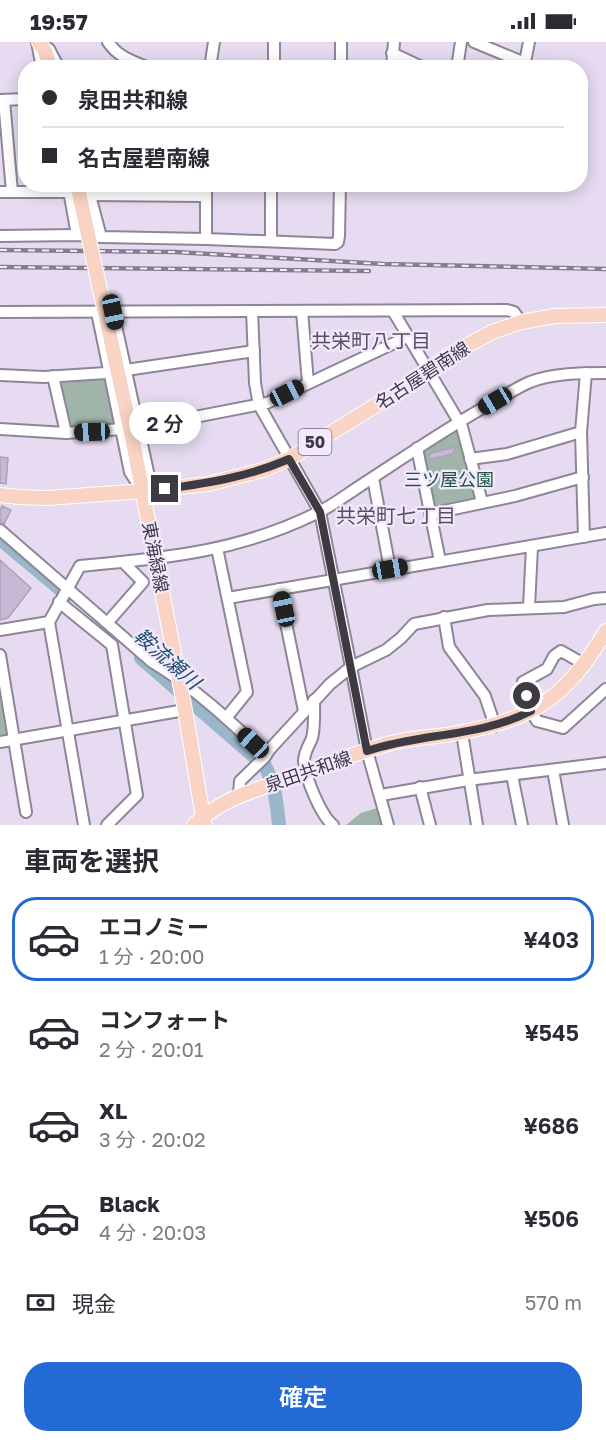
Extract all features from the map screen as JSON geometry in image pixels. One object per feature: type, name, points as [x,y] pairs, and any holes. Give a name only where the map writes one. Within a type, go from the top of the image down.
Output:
[{"type":"main road","points":[[38,42],[45,51],[48,60]]},
{"type":"main road","name":"東海緑線","points":[[73,192],[130,431],[148,490],[156,559],[185,707],[201,822]]},
{"type":"main road","name":"名古屋碧南線","points":[[0,495],[47,498],[148,490],[230,480],[289,459],[428,372],[448,355],[492,332],[521,322],[555,316],[606,315]]},
{"type":"main road","name":"泉田共和線","points":[[201,822],[239,794],[394,742],[462,733],[513,720],[557,694],[584,664],[605,635]]},
{"type":"street","points":[[38,42],[36,48],[40,60]]},
{"type":"street","points":[[45,42],[54,60]]},
{"type":"street","points":[[108,42],[114,52],[129,60]]},
{"type":"street","points":[[211,60],[214,42]]},
{"type":"street","points":[[274,42],[274,60]]},
{"type":"street","points":[[341,42],[341,60]]},
{"type":"street","points":[[458,60],[461,42]]},
{"type":"street","points":[[474,42],[513,60]]},
{"type":"street","points":[[525,60],[530,42]]},
{"type":"street","points":[[393,48],[412,60]]},
{"type":"street","points":[[12,192],[2,100],[18,99]]},
{"type":"street","points":[[0,192],[18,192]]},
{"type":"street","points":[[73,192],[77,235]]},
{"type":"street","points":[[90,192],[101,237]]},
{"type":"street","points":[[163,192],[205,196]]},
{"type":"street","points":[[205,192],[206,239]]},
{"type":"street","points":[[271,241],[272,192]]},
{"type":"street","points":[[0,236],[77,235],[330,245],[338,242],[340,192]]},
{"type":"street","points":[[0,312],[507,310],[514,312],[521,322]]},
{"type":"street","points":[[252,311],[255,383],[259,405],[320,512],[367,751],[388,825]]},
{"type":"street","points":[[302,311],[308,383]]},
{"type":"street","points":[[393,311],[459,422],[482,502]]},
{"type":"street","points":[[97,312],[110,373],[130,431]]},
{"type":"street","points":[[113,312],[125,371],[130,431]]},
{"type":"street","points":[[0,429],[66,433],[130,431],[259,405],[407,338]]},
{"type":"street","points":[[0,375],[53,376],[110,373],[254,351]]},
{"type":"street","points":[[584,537],[582,432],[586,373]]},
{"type":"street","points":[[84,825],[49,622],[80,566],[156,559],[244,543],[320,512],[459,422],[530,382],[552,376],[606,373]]},
{"type":"street","points":[[53,376],[66,433]]},
{"type":"street","points":[[470,459],[507,454],[582,432]]},
{"type":"street","points":[[417,448],[440,561]]},
{"type":"street","points":[[430,514],[514,496],[583,477]]},
{"type":"street","points":[[373,478],[390,569]]},
{"type":"street","points":[[0,530],[152,662],[226,718],[262,760]]},
{"type":"street","points":[[228,598],[606,533]]},
{"type":"street","points":[[529,607],[532,547]]},
{"type":"street","points":[[217,548],[247,692],[226,718]]},
{"type":"street","points":[[108,622],[143,582],[123,562]]},
{"type":"street","points":[[279,589],[304,711]]},
{"type":"street","points":[[239,794],[240,782],[330,684],[351,667],[386,650],[414,624],[488,610],[564,607],[606,598]]},
{"type":"street","points":[[59,601],[112,645],[137,795],[107,825]]},
{"type":"street","points":[[444,617],[449,647],[485,696],[495,726]]},
{"type":"street","points":[[0,630],[49,622]]},
{"type":"street","points":[[584,664],[561,651],[547,669],[524,682],[531,711],[537,721],[563,728],[606,689]]},
{"type":"street","points":[[0,655],[26,812]]},
{"type":"street","points":[[314,700],[313,736],[304,758],[311,786],[328,821],[333,825]]},
{"type":"street","points":[[0,742],[185,707]]},
{"type":"street","points":[[462,733],[477,825]]},
{"type":"street","points":[[381,795],[468,780],[606,764]]},
{"type":"street","points":[[553,770],[563,825]]},
{"type":"street","points":[[512,775],[522,825]]},
{"type":"street","points":[[420,788],[430,825]]},
{"type":"green space","points":[[107,378],[116,423],[114,427],[68,428],[57,383],[61,380]]},
{"type":"green space","name":"三ツ屋公園","points":[[457,429],[477,498],[475,501],[436,509],[432,507],[423,451]]},
{"type":"green space","points":[[0,675],[10,734],[0,739]]},
{"type":"green space","points":[[384,806],[388,825],[346,825],[361,813]]},
{"type":"building","points":[[456,447],[452,454],[432,459],[428,457],[431,453]]},
{"type":"building","points":[[0,457],[8,458],[6,484],[0,483]]},
{"type":"building","points":[[2,506],[11,510],[4,524],[0,521]]},
{"type":"building","points":[[0,560],[31,588],[8,618],[0,620]]},
{"type":"waterway","name":"鞍流瀬川","points":[[0,539],[67,595]]},
{"type":"waterway","name":"鞍流瀬川","points":[[141,658],[265,766],[273,787],[279,825]]},
{"type":"railway","points":[[0,250],[175,252],[383,264],[606,269]]},
{"type":"railway","points":[[0,267],[369,271]]},
{"type":"district","name":"共栄町八丁目","points":[[371,340]]},
{"type":"district","name":"共栄町七丁目","points":[[396,515]]},
{"type":"route","points":[[165,489],[230,480],[289,459],[320,512],[367,751],[394,742],[462,733],[513,720],[531,711],[527,696]]}]
